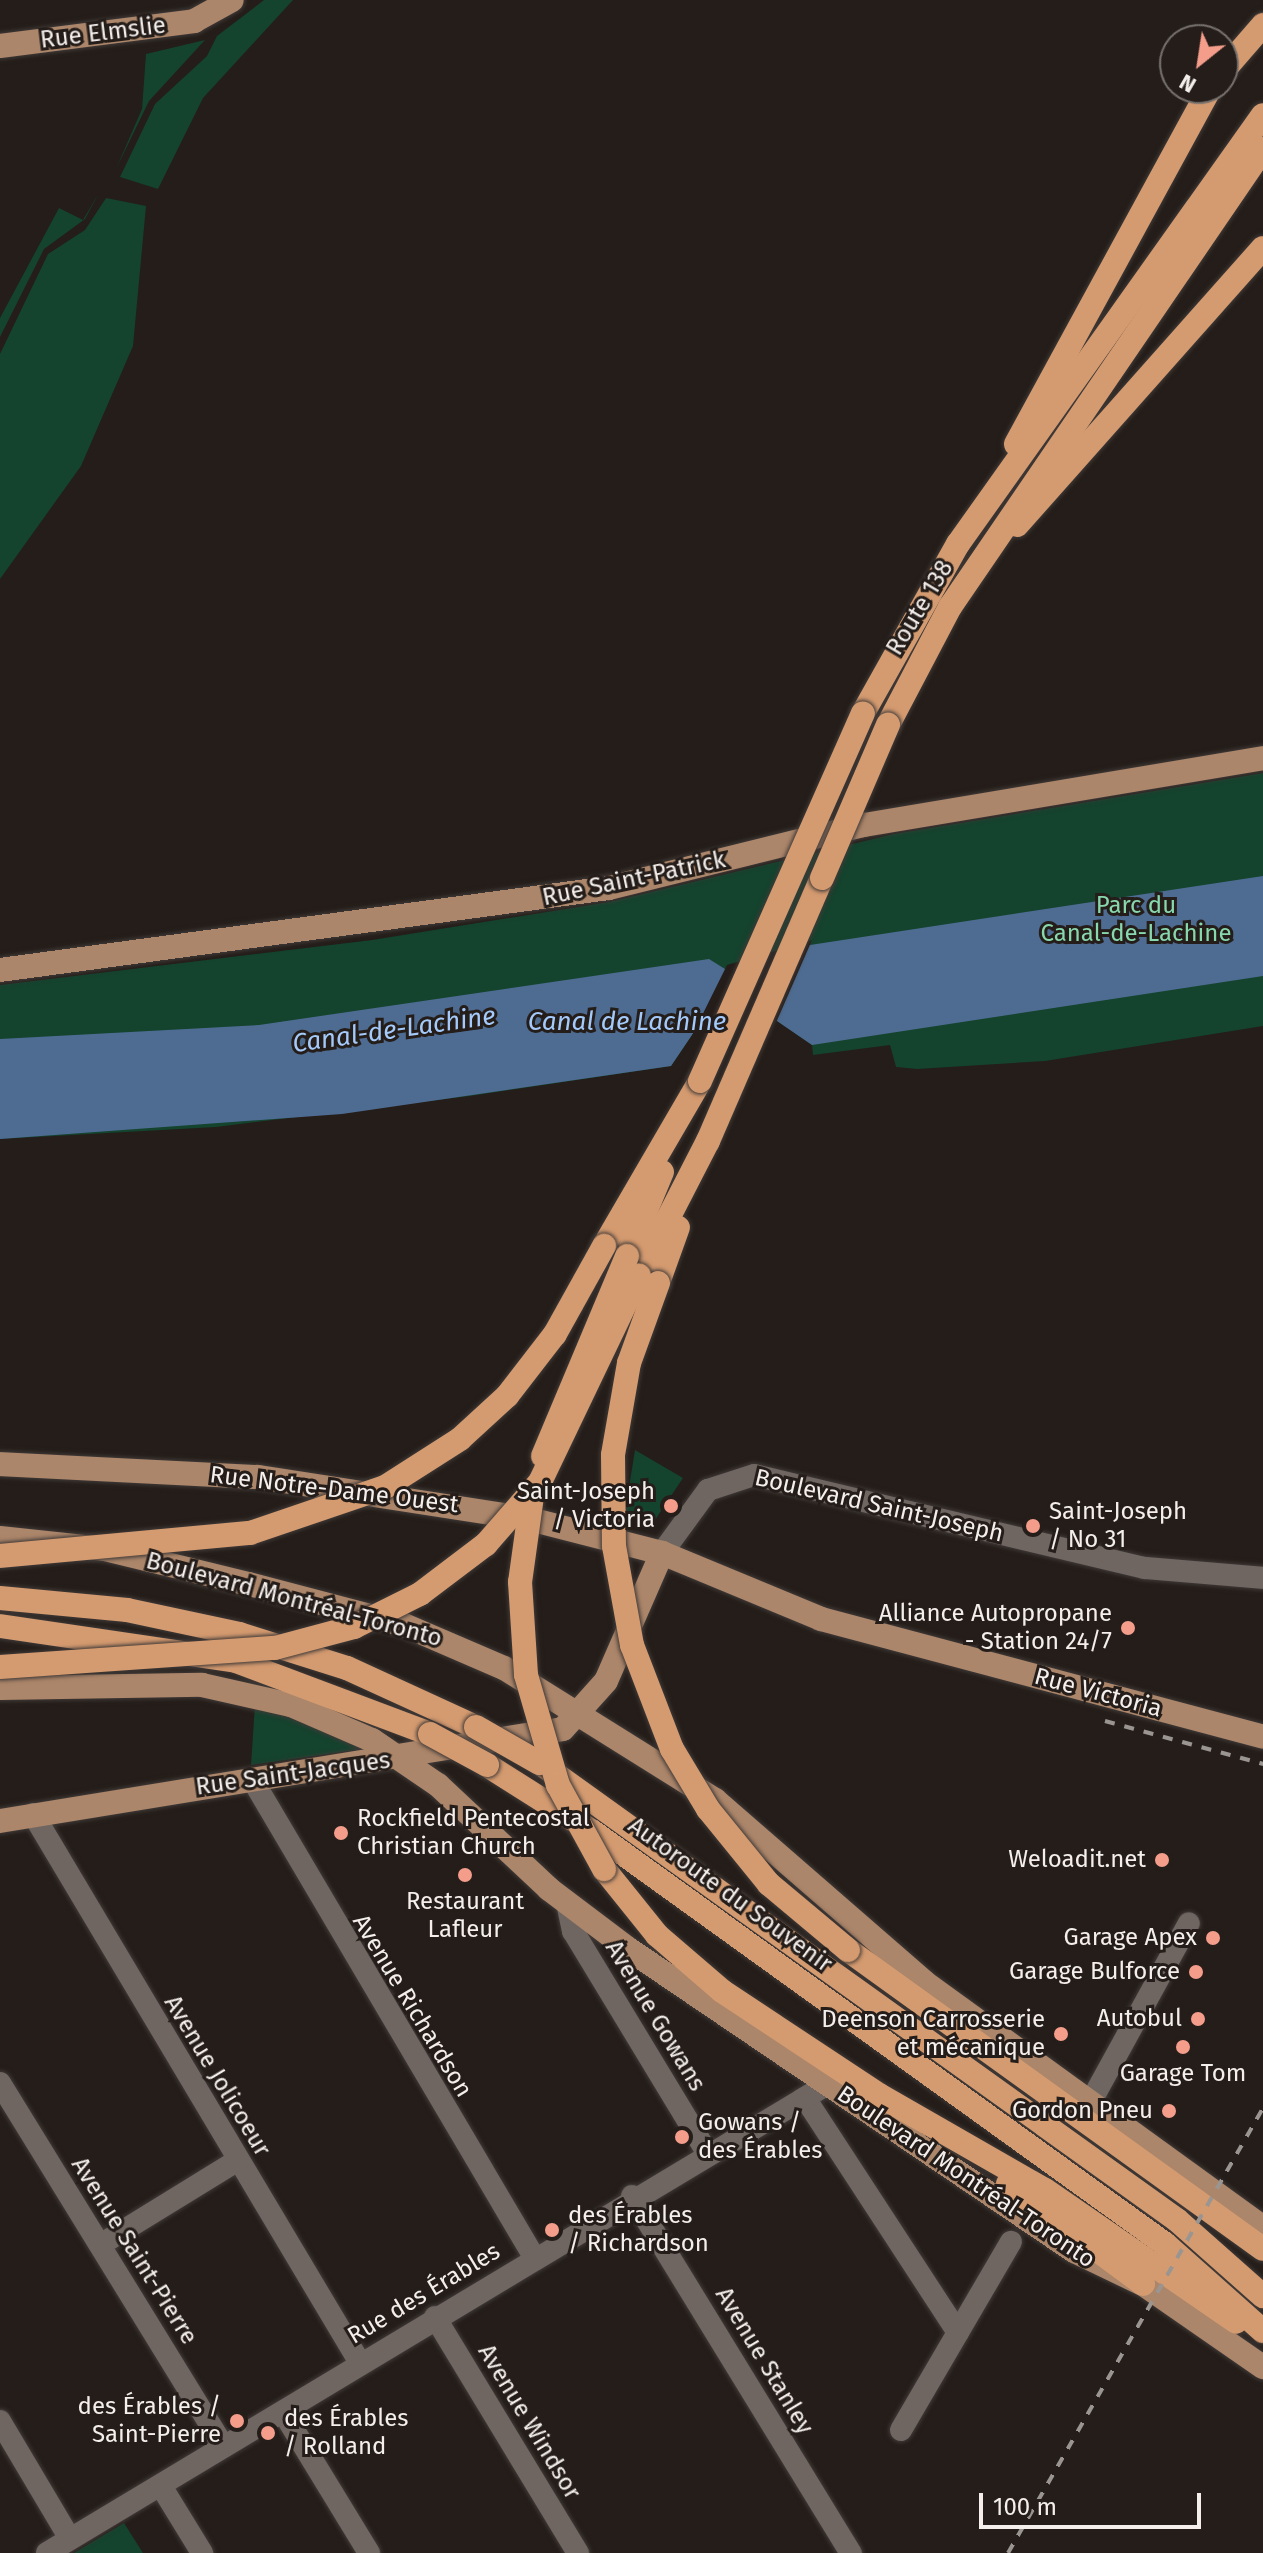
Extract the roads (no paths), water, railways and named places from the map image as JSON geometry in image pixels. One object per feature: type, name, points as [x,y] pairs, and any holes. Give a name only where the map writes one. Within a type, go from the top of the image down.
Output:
[{"type":"highway","points":[[1239,53],[1263,25]]},
{"type":"highway","points":[[958,544],[1201,104]]},
{"type":"highway","name":"Route 138","points":[[700,1081],[863,713],[958,544],[1263,115]]},
{"type":"highway","name":"Route 138","points":[[708,1141],[888,725],[976,567],[1263,149]]},
{"type":"highway","points":[[976,567],[1263,248]]},
{"type":"highway","points":[[0,1556],[282,1526],[363,1497],[433,1458],[500,1403],[539,1356],[700,1081]]},
{"type":"highway","points":[[700,1081],[539,1468],[522,1556],[523,1649],[558,1785],[616,1886],[689,1965],[803,2045],[929,2125],[1045,2190],[1263,2342]]},
{"type":"highway","points":[[0,1667],[298,1644],[372,1619],[438,1582],[500,1530],[552,1463],[708,1141]]},
{"type":"highway","points":[[708,1141],[618,1412],[612,1503],[622,1604],[660,1722],[708,1809],[769,1884],[848,1950],[1263,2249]]},
{"type":"highway","name":"Autoroute du Souvenir","points":[[0,1598],[127,1610],[239,1634],[347,1668],[476,1727],[539,1763],[1177,2220],[1263,2296]]},
{"type":"highway","name":"Autoroute du Souvenir","points":[[0,1626],[236,1661],[430,1734],[487,1765],[626,1855],[1165,2244],[1263,2331]]},
{"type":"highway","points":[[929,2125],[1143,2284]]},
{"type":"highway","points":[[1230,2227],[1263,2260]]},
{"type":"main road","name":"Rue Elmslie","points":[[0,46],[205,18],[232,0]]},
{"type":"main road","name":"Rue Saint-Patrick","points":[[0,970],[609,888],[864,825],[1263,758]]},
{"type":"main road","name":"Rue Notre-Dame Ouest","points":[[0,1464],[215,1473],[372,1491],[662,1553]]},
{"type":"main road","name":"Boulevard Montréal-Toronto","points":[[0,1538],[105,1549],[404,1625],[485,1658],[715,1800],[872,1941],[1263,2227]]},
{"type":"main road","name":"Boulevard Saint-Joseph","points":[[581,1715],[613,1668],[662,1553]]},
{"type":"main road","name":"Rue Victoria","points":[[662,1553],[821,1619],[1263,1737]]},
{"type":"main road","name":"Boulevard Montréal-Toronto","points":[[0,1688],[162,1682],[222,1689],[331,1719],[403,1759],[567,1903],[1074,2251],[1143,2284],[1263,2367]]},
{"type":"main road","name":"Rue Saint-Jacques","points":[[0,1821],[546,1735],[581,1715]]},
{"type":"street","name":"Boulevard Saint-Joseph","points":[[662,1553],[708,1490],[754,1475],[1156,1570],[1263,1578]]},
{"type":"street","name":"Avenue Richardson","points":[[252,1779],[534,2257]]},
{"type":"street","name":"Avenue Jolicoeur","points":[[33,1814],[360,2363]]},
{"type":"street","name":"Avenue Gowans","points":[[567,1903],[573,1931],[707,2152]]},
{"type":"street","points":[[1090,2103],[1189,1923]]},
{"type":"street","name":"Avenue Saint-Pierre","points":[[0,2083],[224,2447]]},
{"type":"street","name":"Rue des Érables","points":[[47,2553],[283,2412],[632,2196],[828,2084]]},
{"type":"street","points":[[805,2098],[958,2333]]},
{"type":"street","points":[[100,2245],[238,2160]]},
{"type":"street","name":"Avenue Stanley","points":[[632,2196],[851,2553]]},
{"type":"street","points":[[901,2430],[1011,2242]]},
{"type":"street","name":"Avenue Windsor","points":[[435,2317],[578,2553]]},
{"type":"street","points":[[283,2412],[369,2553]]},
{"type":"street","points":[[0,2421],[70,2539]]},
{"type":"street","points":[[161,2486],[202,2553]]},
{"type":"water","points":[[1263,876],[1263,976],[812,1045],[777,1021],[696,1029],[671,1066],[342,1114],[0,1139],[0,1039],[259,1025],[709,959],[725,969],[774,961],[810,945]]},
{"type":"railway","points":[[1105,1721],[1263,1764]]},
{"type":"railway","points":[[1008,2553],[1263,2108]]},
{"type":"place","name":"Saint-Joseph / Victoria","points":[[671,1506]]},
{"type":"place","name":"Saint-Joseph / No 31","points":[[1033,1526]]},
{"type":"place","name":"Alliance Autopropane - Station 24/7","points":[[1128,1628]]},
{"type":"place","name":"Rockfield Pentecostal Christian Church","points":[[341,1833]]},
{"type":"place","name":"Weloadit.net","points":[[1162,1860]]},
{"type":"place","name":"Restaurant Lafleur","points":[[465,1875]]},
{"type":"place","name":"Garage Apex","points":[[1213,1938]]},
{"type":"place","name":"Garage Bulforce","points":[[1196,1972]]},
{"type":"place","name":"Autobul","points":[[1198,2019]]},
{"type":"place","name":"Deenson Carrosserie et mécanique","points":[[1061,2034]]},
{"type":"place","name":"Garage Tom","points":[[1183,2047]]},
{"type":"place","name":"Gordon Pneu","points":[[1169,2111]]},
{"type":"place","name":"Gowans / des Érables","points":[[682,2137]]},
{"type":"place","name":"des Érables / Richardson","points":[[552,2230]]},
{"type":"place","name":"des Érables / Saint-Pierre","points":[[237,2421]]},
{"type":"place","name":"des Érables / Rolland","points":[[268,2433]]},
{"type":"park label","name":"Parc du Canal-de-Lachine","points":[[1136,920]]},
{"type":"water label","name":"Canal de Lachine","points":[[627,1022]]},
{"type":"water label","name":"Canal-de-Lachine","points":[[394,1030]]}]
